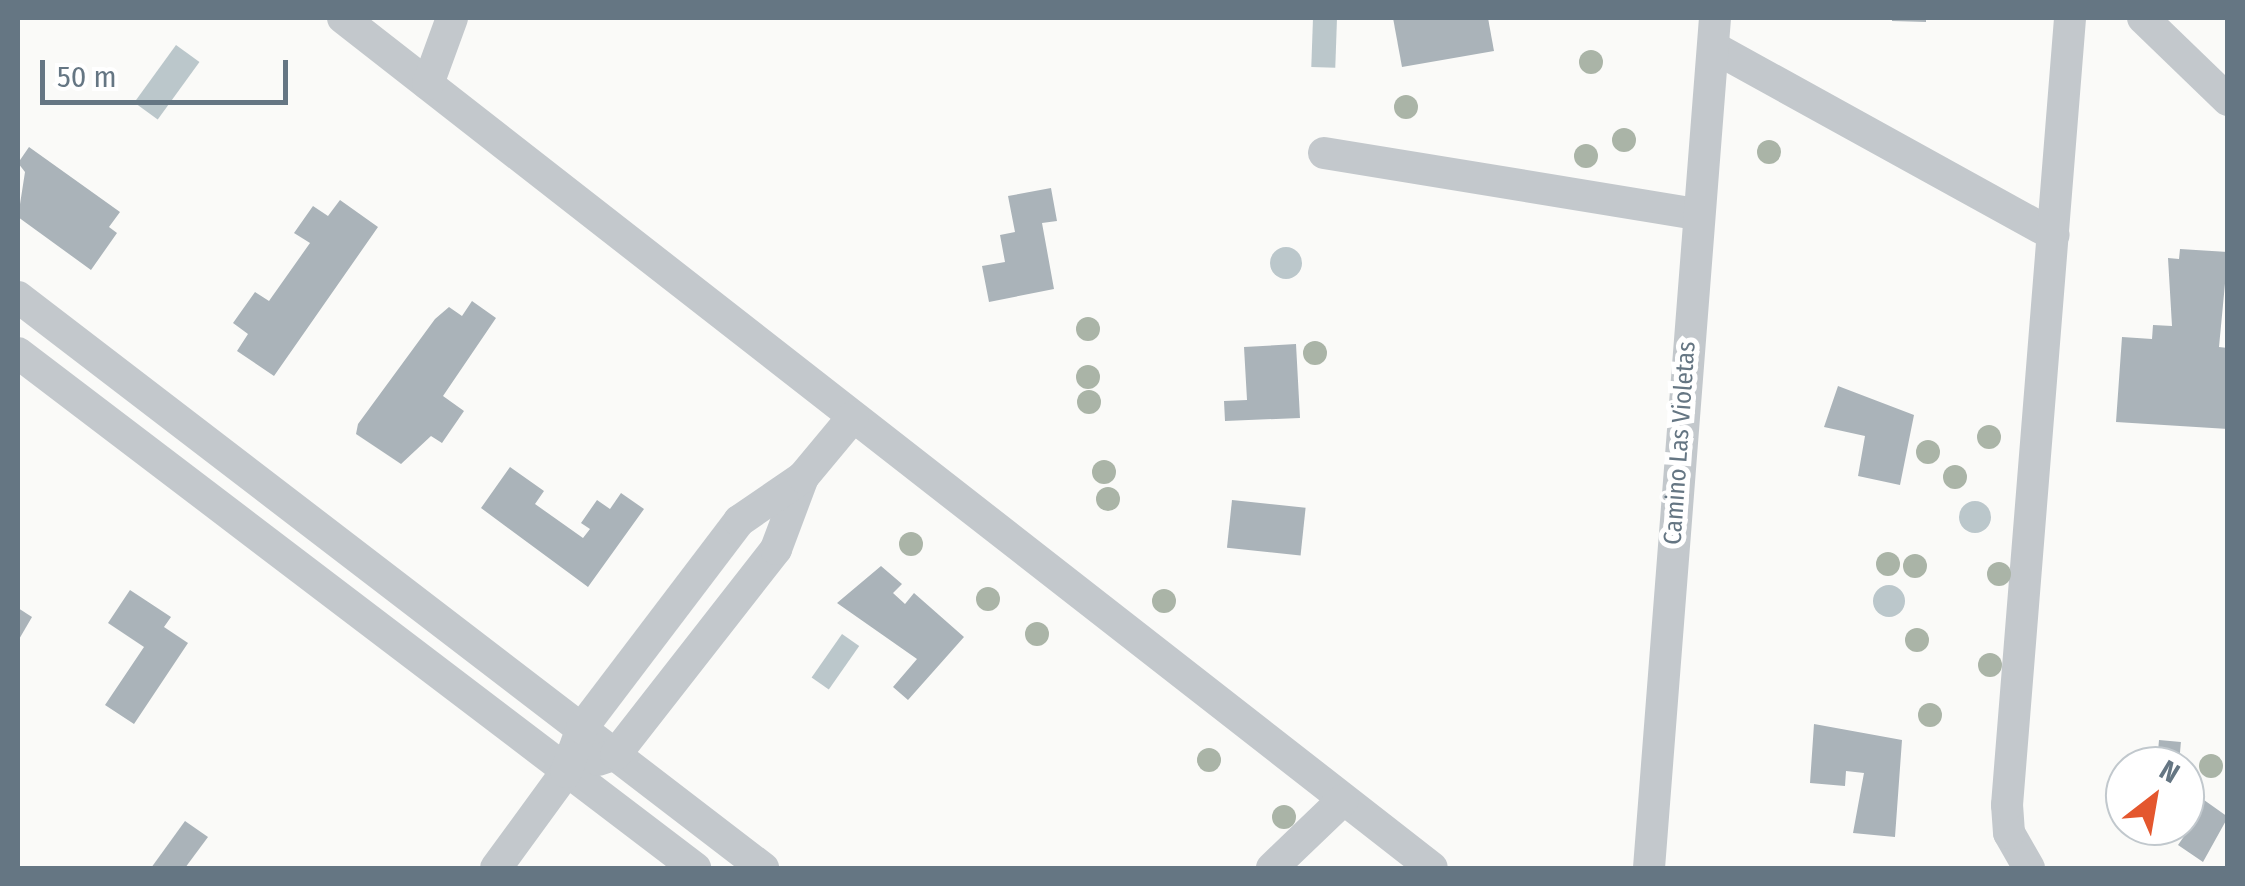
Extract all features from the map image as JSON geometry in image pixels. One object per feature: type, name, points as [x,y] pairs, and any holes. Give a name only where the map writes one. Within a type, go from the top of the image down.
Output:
[{"type":"street","points":[[343,18],[1432,868]]},
{"type":"street","points":[[428,84],[452,18]]},
{"type":"street","points":[[2029,868],[2009,834],[2007,805],[2070,18]]},
{"type":"street","points":[[2143,18],[2228,100]]},
{"type":"street","points":[[1714,32],[2054,235]]},
{"type":"street","name":"Camino Las Violetas","points":[[1649,868],[1696,214],[1714,32]]},
{"type":"street","points":[[1324,153],[1696,214]]},
{"type":"street","points":[[18,297],[763,868]]},
{"type":"street","points":[[18,353],[695,868]]},
{"type":"street","points":[[496,868],[566,772],[582,728],[739,521],[803,477],[852,416]]},
{"type":"street","points":[[566,772],[616,754],[776,549],[803,477]]},
{"type":"street","points":[[1272,868],[1342,800]]},
{"type":"shaded area","points":[[1313,18],[1337,19],[1335,68],[1311,67]]},
{"type":"shaded area","points":[[176,45],[199,62],[158,119],[134,102]]},
{"type":"shaded area","points":[[1286,247],[1298,251],[1302,263],[1298,275],[1286,279],[1274,275],[1270,263],[1274,251]]},
{"type":"shaded area","points":[[1975,501],[1986,506],[1991,517],[1986,528],[1975,533],[1964,528],[1959,517],[1964,506]]},
{"type":"shaded area","points":[[1889,585],[1900,590],[1905,601],[1900,612],[1889,617],[1878,612],[1873,601],[1878,590]]},
{"type":"shaded area","points":[[842,634],[859,646],[829,689],[812,677]]},
{"type":"building","points":[[1393,18],[1488,18],[1494,51],[1402,67]]},
{"type":"building","points":[[1926,18],[1926,22],[1892,21]]},
{"type":"building","points":[[29,147],[120,212],[109,227],[117,233],[91,270],[18,217],[25,172],[18,163]]},
{"type":"building","points":[[1051,188],[1057,221],[1042,223],[1054,289],[989,302],[982,266],[1005,262],[1000,235],[1015,232],[1008,196]]},
{"type":"building","points":[[340,200],[378,227],[274,376],[237,351],[248,334],[233,323],[255,292],[269,301],[310,243],[294,233],[313,206],[328,216]]},
{"type":"building","points":[[2180,249],[2228,252],[2219,347],[2228,348],[2228,429],[2116,422],[2122,337],[2152,339],[2153,325],[2172,326],[2168,258],[2179,259]]},
{"type":"building","points":[[472,301],[496,318],[443,396],[464,411],[442,443],[431,436],[401,464],[356,434],[358,424],[435,319],[449,307],[462,316]]},
{"type":"building","points":[[1296,344],[1300,418],[1225,421],[1224,401],[1247,400],[1244,347]]},
{"type":"building","points":[[1838,386],[1914,415],[1900,485],[1858,476],[1865,436],[1824,427]]},
{"type":"building","points":[[510,467],[544,491],[535,504],[583,538],[590,529],[581,523],[597,500],[610,509],[621,493],[644,509],[588,587],[481,508]]},
{"type":"building","points":[[1232,500],[1306,508],[1301,555],[1227,548]]},
{"type":"building","points":[[881,566],[902,584],[893,593],[905,604],[914,593],[964,637],[908,700],[893,687],[917,659],[837,603]]},
{"type":"building","points":[[130,590],[171,617],[164,627],[188,643],[134,724],[105,705],[144,647],[108,623]]},
{"type":"building","points":[[18,608],[32,617],[18,641]]},
{"type":"building","points":[[1814,724],[1902,740],[1895,837],[1853,833],[1864,773],[1846,771],[1845,786],[1810,783]]},
{"type":"building","points":[[2159,740],[2181,742],[2181,746],[2158,746]]},
{"type":"building","points":[[2205,801],[2228,817],[2203,862],[2179,846],[2205,846]]},
{"type":"building","points":[[185,821],[208,837],[185,868],[151,868]]}]
